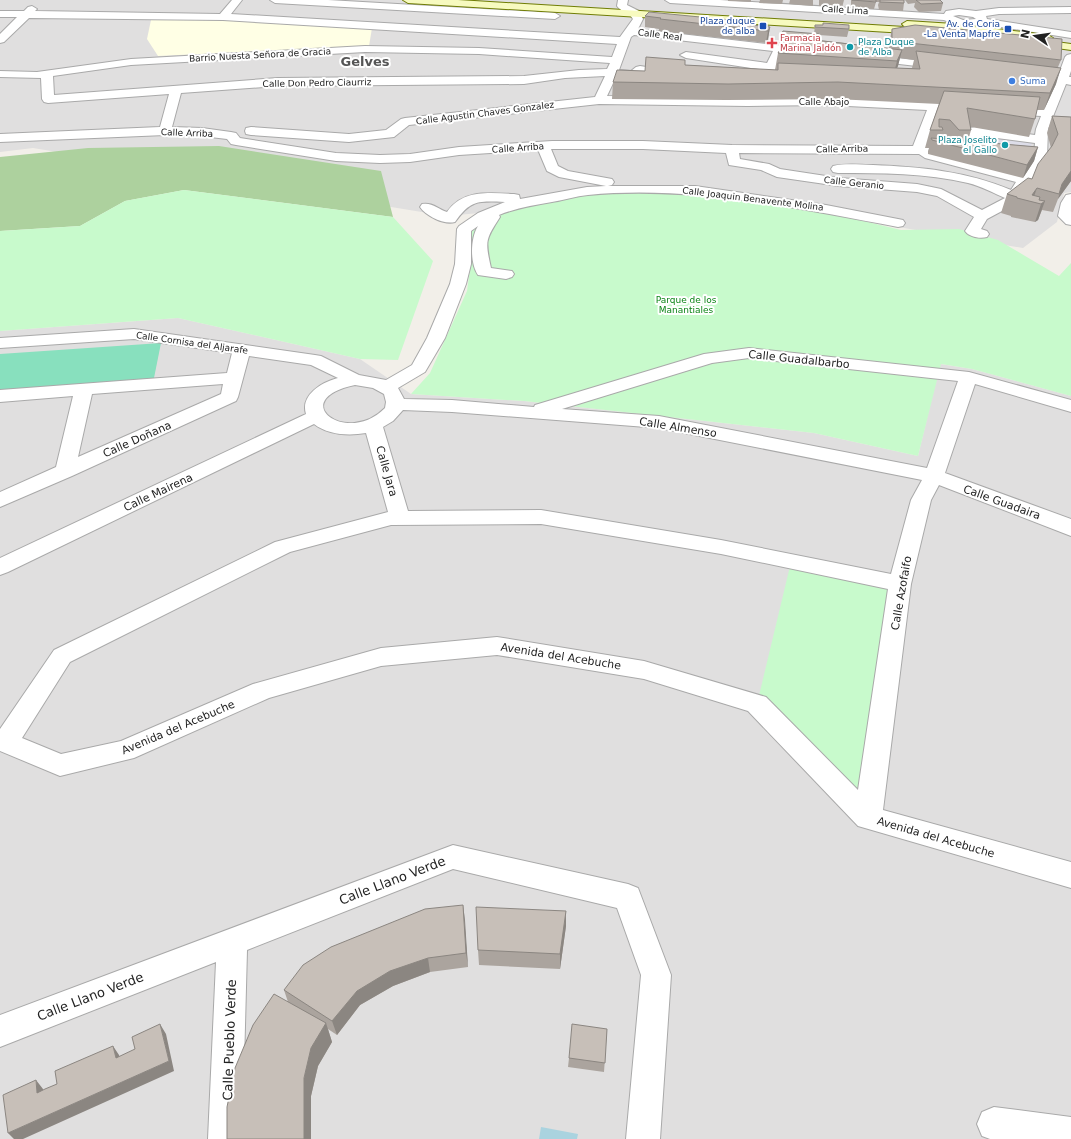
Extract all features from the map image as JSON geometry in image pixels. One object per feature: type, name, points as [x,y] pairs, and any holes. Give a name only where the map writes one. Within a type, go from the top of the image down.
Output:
[{"type":"main road","points":[[408,0],[883,28],[1071,41]]},
{"type":"main road","points":[[514,0],[622,2],[954,27],[1071,41]]},
{"type":"street","points":[[223,17],[237,0]]},
{"type":"street","points":[[275,0],[555,16]]},
{"type":"street","points":[[599,100],[605,90],[627,36],[638,19],[635,13],[622,2],[612,0]]},
{"type":"street","name":"Calle Lima","points":[[670,0],[947,17]]},
{"type":"street","points":[[288,21],[306,2]]},
{"type":"street","points":[[3,36],[38,3]]},
{"type":"street","points":[[71,16],[83,4]]},
{"type":"street","points":[[117,16],[129,4]]},
{"type":"street","points":[[164,17],[174,4]]},
{"type":"street","points":[[947,4],[959,12],[978,18],[1071,41]]},
{"type":"street","points":[[370,26],[385,7]]},
{"type":"street","points":[[959,12],[950,14],[947,17],[962,23],[973,23],[978,18],[999,11],[1071,10]]},
{"type":"street","points":[[462,51],[485,13]]},
{"type":"street","points":[[0,14],[223,17],[370,26],[382,38],[474,31],[627,36]]},
{"type":"street","points":[[522,54],[531,34],[542,16]]},
{"type":"street","points":[[883,28],[897,36],[929,39]]},
{"type":"street","points":[[595,34],[627,36]]},
{"type":"street","name":"Calle Real","points":[[627,36],[806,52]]},
{"type":"street","points":[[374,82],[382,38]]},
{"type":"street","name":"Barrio Nuesta Señora de Gracia","points":[[0,74],[37,75],[131,62],[382,38],[462,51],[522,54],[614,66]]},
{"type":"street","points":[[741,81],[764,84],[772,71],[779,49]]},
{"type":"street","points":[[977,233],[982,216],[1010,201],[1040,158],[1049,125],[1066,81],[1071,55],[1024,49]]},
{"type":"street","points":[[686,55],[772,71]]},
{"type":"street","points":[[860,57],[952,67]]},
{"type":"street","points":[[898,61],[903,74]]},
{"type":"street","points":[[614,66],[634,75],[640,69],[682,75]]},
{"type":"street","name":"Calle Don Pedro Ciaurriz","points":[[47,74],[48,99],[278,82],[524,80],[614,66]]},
{"type":"street","points":[[1014,75],[1066,81]]},
{"type":"street","points":[[165,131],[176,89]]},
{"type":"street","name":"Calle Abajo","points":[[599,100],[748,102],[828,101],[978,108]]},
{"type":"street","name":"Calle Agustin Chaves Gonzalez","points":[[231,136],[244,131],[355,137],[389,134],[405,122],[599,100]]},
{"type":"street","points":[[935,105],[919,149],[930,154],[1024,180]]},
{"type":"street","points":[[993,109],[1049,125]]},
{"type":"street","points":[[974,152],[975,131],[1049,125]]},
{"type":"street","name":"Calle Arriba","points":[[0,138],[165,131],[202,132],[231,136],[236,141],[336,157],[380,159],[410,158],[460,151],[540,146],[643,145],[732,149],[919,149],[1040,158]]},
{"type":"street","points":[[540,146],[545,150],[552,168],[564,174],[641,188]]},
{"type":"street","name":"Calle Geranio","points":[[732,149],[734,162],[764,167],[777,173],[840,175],[941,193],[982,216]]},
{"type":"street","points":[[319,164],[378,162],[380,159]]},
{"type":"street","points":[[826,209],[840,175],[866,169],[924,172],[968,179],[1013,196]]},
{"type":"street","name":"Calle Joaquin Benavente Molina","points":[[386,388],[419,368],[436,338],[458,284],[463,264],[464,229],[483,216],[507,206],[587,191],[641,188],[695,190],[826,209],[898,223]]},
{"type":"street","points":[[427,207],[450,219],[457,209],[466,201],[494,197],[538,200]]},
{"type":"street","points":[[1071,198],[1068,203],[1065,216],[1071,221]]},
{"type":"street","points":[[506,274],[484,272],[479,240],[484,227],[495,215],[507,206]]},
{"type":"street","name":"Calle Cornisa del Aljarafe","points":[[0,343],[134,334],[314,360],[355,380]]},
{"type":"street","name":"Calle Doñana","points":[[0,500],[229,397],[242,350]]},
{"type":"street","name":"Calle Guadalbarbo","points":[[530,412],[710,358],[749,353],[969,377],[1071,406]]},
{"type":"street","name":"Calle Azofaifo","points":[[868,818],[900,584],[921,500],[934,476],[969,377]]},
{"type":"street","points":[[0,396],[234,378]]},
{"type":"street","points":[[355,380],[381,384],[386,388],[390,389],[395,396],[396,404],[392,412],[384,419],[373,425],[347,429],[328,425],[316,416],[313,409],[314,401],[320,393],[336,385],[355,380]]},
{"type":"street","points":[[65,472],[84,390]]},
{"type":"street","name":"Calle Almenso","points":[[396,404],[452,406],[659,422],[934,476]]},
{"type":"street","name":"Calle Mairena","points":[[0,567],[316,416]]},
{"type":"street","name":"Calle Jara","points":[[373,425],[400,518]]},
{"type":"street","name":"Calle Guadaira","points":[[934,476],[1071,528]]},
{"type":"street","name":"Avenida del Acebuche","points":[[900,584],[721,547],[541,517],[391,518],[283,547],[62,656],[3,743],[60,765],[125,751],[262,691],[381,657],[498,646],[644,670],[757,704],[868,818],[1071,875]]},
{"type":"street","name":"Calle Llano Verde","points":[[0,1031],[454,857],[628,897],[656,975],[643,1139]]},
{"type":"street","name":"Calle Pueblo Verde","points":[[225,1139],[232,942]]},
{"type":"street","points":[[994,1124],[1071,1134]]},
{"type":"shaded area","points":[[0,0],[1071,0],[1071,192],[1064,193],[1057,222],[1023,248],[697,193],[446,216],[33,148],[0,152]]},
{"type":"shaded area","points":[[151,20],[228,20],[372,28],[369,46],[158,56],[147,39]]},
{"type":"shaded area","name":"Plaza Joselito el Gallo","points":[[982,135],[1032,143],[1029,153],[979,149],[980,136]]},
{"type":"shaded area","points":[[178,318],[360,359],[411,394],[524,401],[814,433],[918,456],[940,364],[972,369],[1071,396],[1071,1139],[0,1139],[0,331]]},
{"type":"green space","points":[[219,146],[381,171],[393,217],[184,190],[125,201],[80,226],[0,231],[0,157],[88,148]]},
{"type":"green space","points":[[184,190],[393,217],[433,261],[398,360],[360,359],[178,318],[0,331],[0,231],[80,226],[125,201]]},
{"type":"green space","name":"Parque de los Manantiales","points":[[652,191],[693,192],[822,211],[901,230],[959,229],[998,240],[1059,276],[1071,263],[1071,396],[972,369],[941,364],[918,456],[814,433],[524,401],[411,394],[430,373],[467,291],[472,254],[469,231],[487,219],[532,203],[581,195]]},
{"type":"green space","points":[[161,343],[154,378],[0,390],[0,354]]},
{"type":"green space","points":[[791,562],[900,584],[868,818],[757,704]]},
{"type":"water","points":[[541,1127],[578,1134],[577,1139],[539,1139]]},
{"type":"building","points":[[852,0],[876,0],[876,2]]},
{"type":"building","points":[[880,0],[904,0],[904,3],[880,2]]},
{"type":"building","points":[[916,0],[940,0],[943,3],[921,4]]},
{"type":"building","points":[[649,12],[741,21],[742,19],[753,19],[752,25],[770,27],[768,31],[645,16]]},
{"type":"building","points":[[823,23],[849,25],[849,29],[815,27],[815,25],[823,25]]},
{"type":"building","points":[[915,25],[1062,39],[1061,60],[892,41],[892,29]]},
{"type":"building","points":[[783,31],[819,34],[815,40],[780,37]]},
{"type":"building","points":[[788,37],[902,50],[897,61],[778,53]]},
{"type":"building","points":[[916,51],[1061,68],[1050,93],[838,82],[728,84],[613,82],[617,70],[645,71],[646,57],[685,60],[685,65],[778,70],[778,63],[920,69]]},
{"type":"building","points":[[944,91],[1040,97],[1035,119],[967,108],[971,130],[959,130],[950,120],[939,119],[939,127],[942,127],[943,130],[930,130]]},
{"type":"building","points":[[1052,116],[1071,117],[1071,171],[1062,184],[1059,194],[1037,188],[1032,195],[1040,197],[1039,200],[1045,201],[1041,204],[1007,194],[1028,178],[1032,179],[1038,164],[1052,146],[1058,134]]},
{"type":"building","points":[[931,138],[1038,147],[1027,165],[932,140]]},
{"type":"building","points":[[463,905],[466,953],[428,958],[390,971],[357,991],[332,1021],[284,990],[303,965],[331,947],[425,909]]},
{"type":"building","points":[[476,907],[566,911],[560,954],[478,950]]},
{"type":"building","points":[[274,994],[326,1023],[311,1048],[304,1078],[304,1139],[227,1139],[227,1107],[235,1068],[253,1025]]},
{"type":"building","points":[[160,1024],[169,1061],[8,1133],[3,1095],[36,1080],[37,1093],[57,1084],[55,1071],[113,1046],[116,1058],[135,1049],[132,1037]]},
{"type":"building","points":[[572,1024],[607,1029],[605,1063],[569,1058]]},
{"type":"place","name":"Plaza duque de alba","points":[[763,26]]},
{"type":"place","name":"Av. de Coria -La Venta Mapfre","points":[[1008,29]]},
{"type":"place","name":"Farmacia Marina Jaldón","points":[[772,43]]},
{"type":"place","name":"Plaza Duque de Alba","points":[[850,47]]},
{"type":"place","name":"Suma","points":[[1012,81]]},
{"type":"place","name":"Plaza Joselito el Gallo","points":[[1005,145]]},
{"type":"district","name":"Gelves","points":[[365,61]]}]
